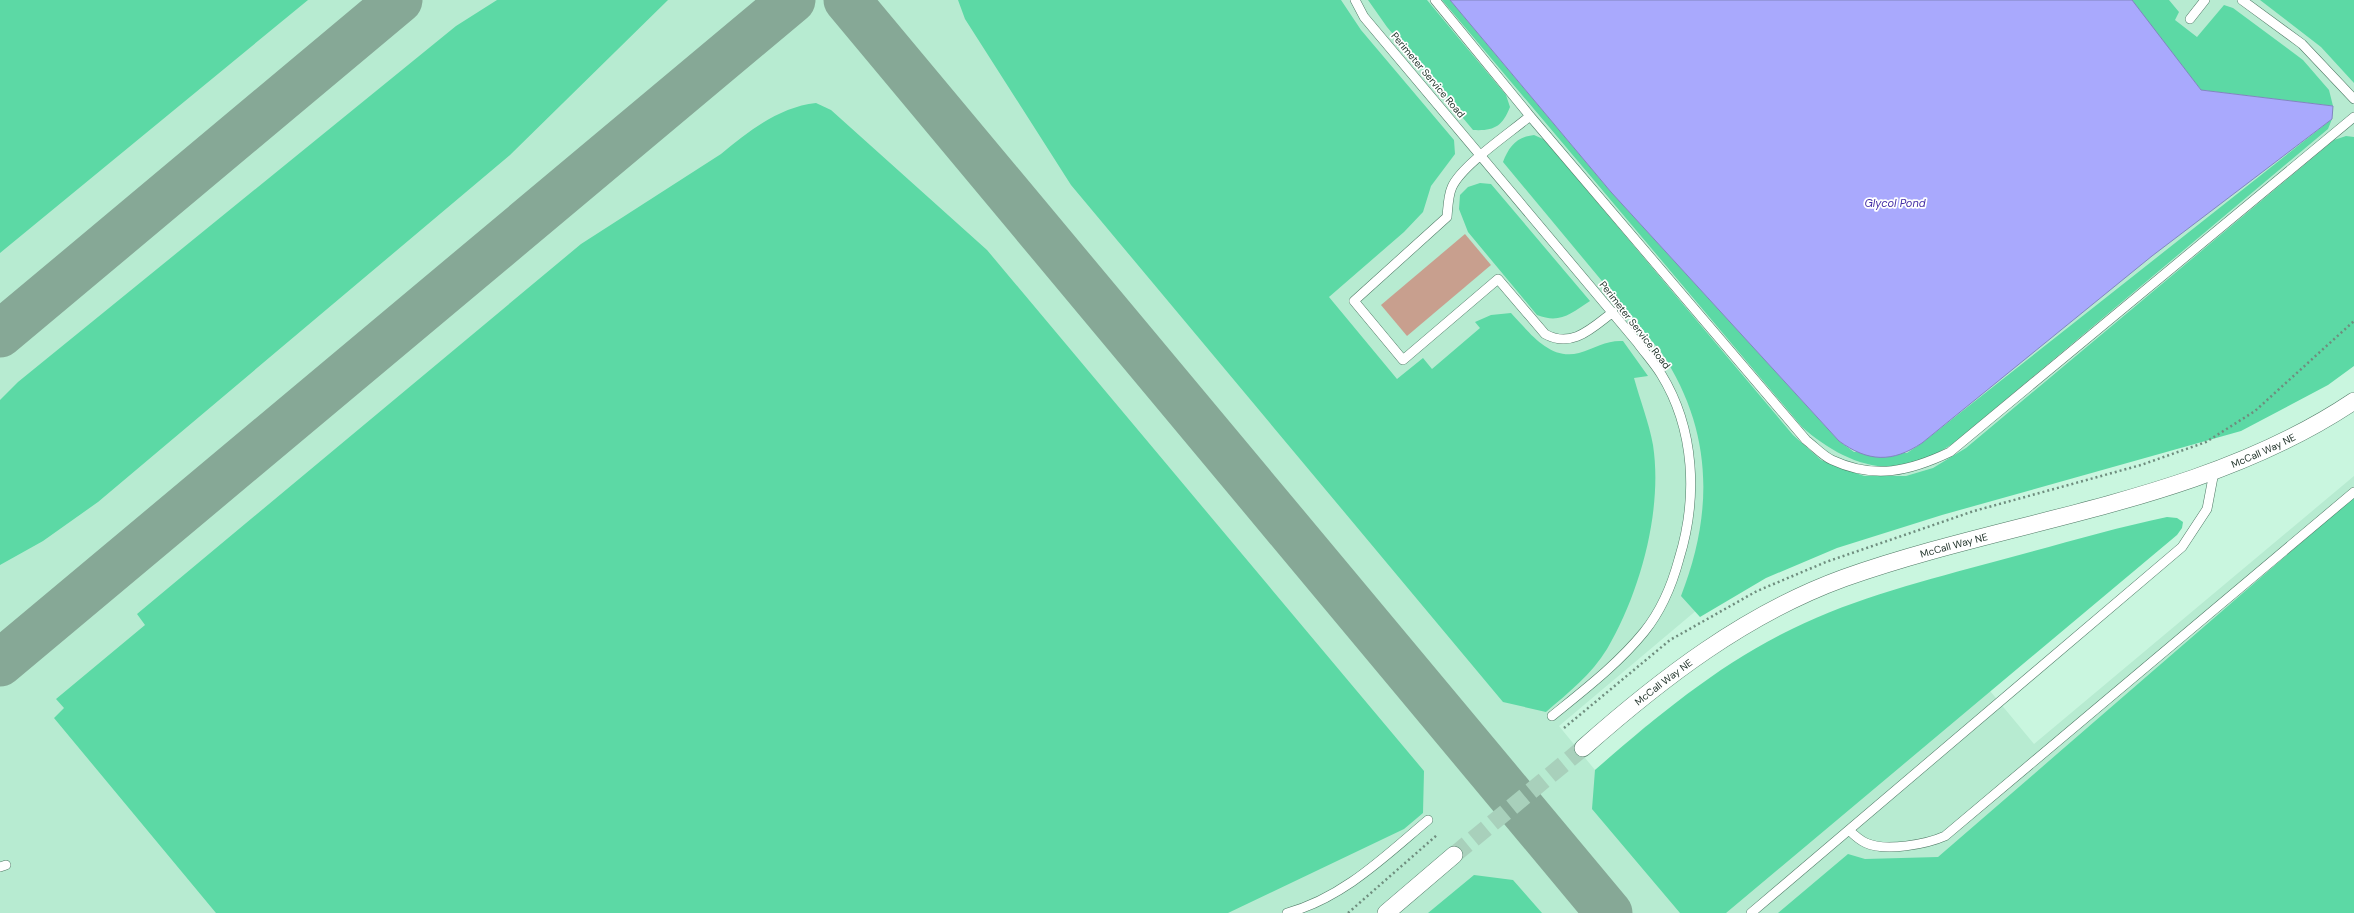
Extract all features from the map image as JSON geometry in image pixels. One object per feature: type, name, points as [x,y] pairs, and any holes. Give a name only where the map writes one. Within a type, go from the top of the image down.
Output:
[{"type":"street","name":"McCall Way NE","points":[[1582,748],[1632,705],[1686,664],[1738,628],[1783,604],[1843,579],[1904,559],[2114,502],[2214,472],[2282,442],[2354,401]]},
{"type":"street","points":[[1386,913],[1454,854]]},
{"type":"lane","name":"Perimeter Service Road","points":[[1355,0],[1364,17],[1613,312],[1661,374],[1681,422],[1688,450],[1691,477],[1688,532],[1672,582],[1645,631],[1627,651],[1552,716]]},
{"type":"lane","points":[[1435,0],[1530,116],[1806,440],[1832,460],[1858,468],[1892,472],[1922,466],[1950,452],[1971,437],[2354,117]]},
{"type":"lane","points":[[2190,19],[2205,0]]},
{"type":"lane","points":[[2242,0],[2302,44],[2354,99]]},
{"type":"lane","points":[[1530,116],[1482,156],[1454,182],[1449,196],[1447,217],[1354,301],[1403,360],[1498,279],[1545,334],[1554,339],[1565,341],[1574,338],[1613,312]]},
{"type":"lane","points":[[1751,913],[2182,547],[2207,509],[2214,472]]},
{"type":"lane","points":[[1849,830],[1867,844],[1880,846],[1922,844],[1946,836],[2354,492]]},
{"type":"lane","points":[[1287,913],[1316,903],[1354,880],[1428,820]]},
{"type":"path","points":[[1564,728],[1670,640],[1757,591],[1826,562],[1974,511],[2141,465],[2206,442],[2255,411],[2354,321]]},
{"type":"path","points":[[1348,913],[1436,836]]},
{"type":"shaded area","points":[[0,0],[2354,0],[2354,153],[1928,482],[1843,487],[1559,726],[1595,770],[1646,726],[1927,615],[2034,744],[2354,476],[2354,913],[0,913]]},
{"type":"green space","points":[[0,0],[308,0],[0,253]]},
{"type":"green space","points":[[497,0],[668,0],[510,155],[98,502],[43,541],[0,565],[0,400],[18,382],[456,26]]},
{"type":"green space","points":[[958,0],[1341,0],[1361,30],[1454,140],[1455,154],[1431,186],[1423,212],[1404,232],[1329,297],[1397,379],[1423,358],[1432,369],[1480,328],[1475,322],[1491,315],[1511,313],[1541,343],[1549,349],[1559,353],[1579,353],[1606,343],[1623,341],[1648,376],[1634,378],[1653,445],[1655,496],[1652,523],[1639,577],[1630,603],[1607,649],[1587,675],[1546,712],[1503,702],[1071,185],[965,19]]},
{"type":"green space","points":[[1368,0],[1427,0],[1506,95],[1510,107],[1504,119],[1496,126],[1487,130],[1473,130],[1387,27]]},
{"type":"green space","points":[[1442,0],[1450,0],[1611,192],[1839,441],[1854,452],[1907,453],[1922,443],[2332,119],[2328,129],[1954,443],[1938,453],[1910,464],[1893,467],[1877,466],[1860,462],[1845,456],[1815,438],[1802,427]]},
{"type":"green space","points":[[2131,0],[2169,0],[2179,12],[2175,20],[2197,37],[2224,5],[2233,8],[2303,60],[2329,90],[2333,106],[2201,90]]},
{"type":"green space","points":[[2260,0],[2354,0],[2354,83],[2321,47]]},
{"type":"green space","points":[[816,103],[831,110],[987,250],[1424,771],[1423,813],[1404,829],[1228,913],[216,913],[54,718],[64,708],[56,699],[145,625],[137,614],[581,244],[721,154],[765,121],[789,109]]},
{"type":"green space","points":[[1534,135],[1543,139],[1549,145],[1793,435],[1821,460],[1864,476],[1906,476],[1933,468],[1966,448],[2334,140],[2346,136],[2354,137],[2354,366],[2328,385],[2241,431],[1942,515],[1837,548],[1766,578],[1700,617],[1681,596],[1692,564],[1699,533],[1703,502],[1703,471],[1699,441],[1691,411],[1678,381],[1661,352],[1503,162],[1511,147],[1518,140]]},
{"type":"green space","points":[[1480,183],[1491,184],[1590,301],[1571,314],[1559,318],[1545,318],[1537,315],[1468,232],[1459,209],[1460,195],[1468,187]]},
{"type":"green space","points":[[2354,497],[2354,913],[1778,913],[1848,854],[1865,859],[1938,857]]},
{"type":"green space","points":[[2167,517],[2177,518],[2183,522],[2182,528],[2177,535],[1726,913],[1680,913],[1592,809],[1595,770],[1665,711],[1714,675],[1739,658],[1792,629],[1867,598],[1893,590],[2082,538]]},
{"type":"green space","points":[[1474,875],[1513,880],[1542,913],[1428,913]]},
{"type":"water","name":"Glycol Pond","points":[[1450,0],[2132,0],[2201,90],[2333,106],[2332,119],[2152,256],[1922,443],[1911,450],[1890,457],[1870,456],[1860,453],[1839,441],[1611,192]]},
{"type":"building","points":[[1465,234],[1491,265],[1407,336],[1381,305]]},
{"type":"taxiway","points":[[0,334],[399,0]]},
{"type":"taxiway","points":[[0,663],[792,0]]},
{"type":"taxiway","points":[[847,0],[1609,913]]},
{"type":"tunnel","points":[[1454,855],[1583,748]]}]
